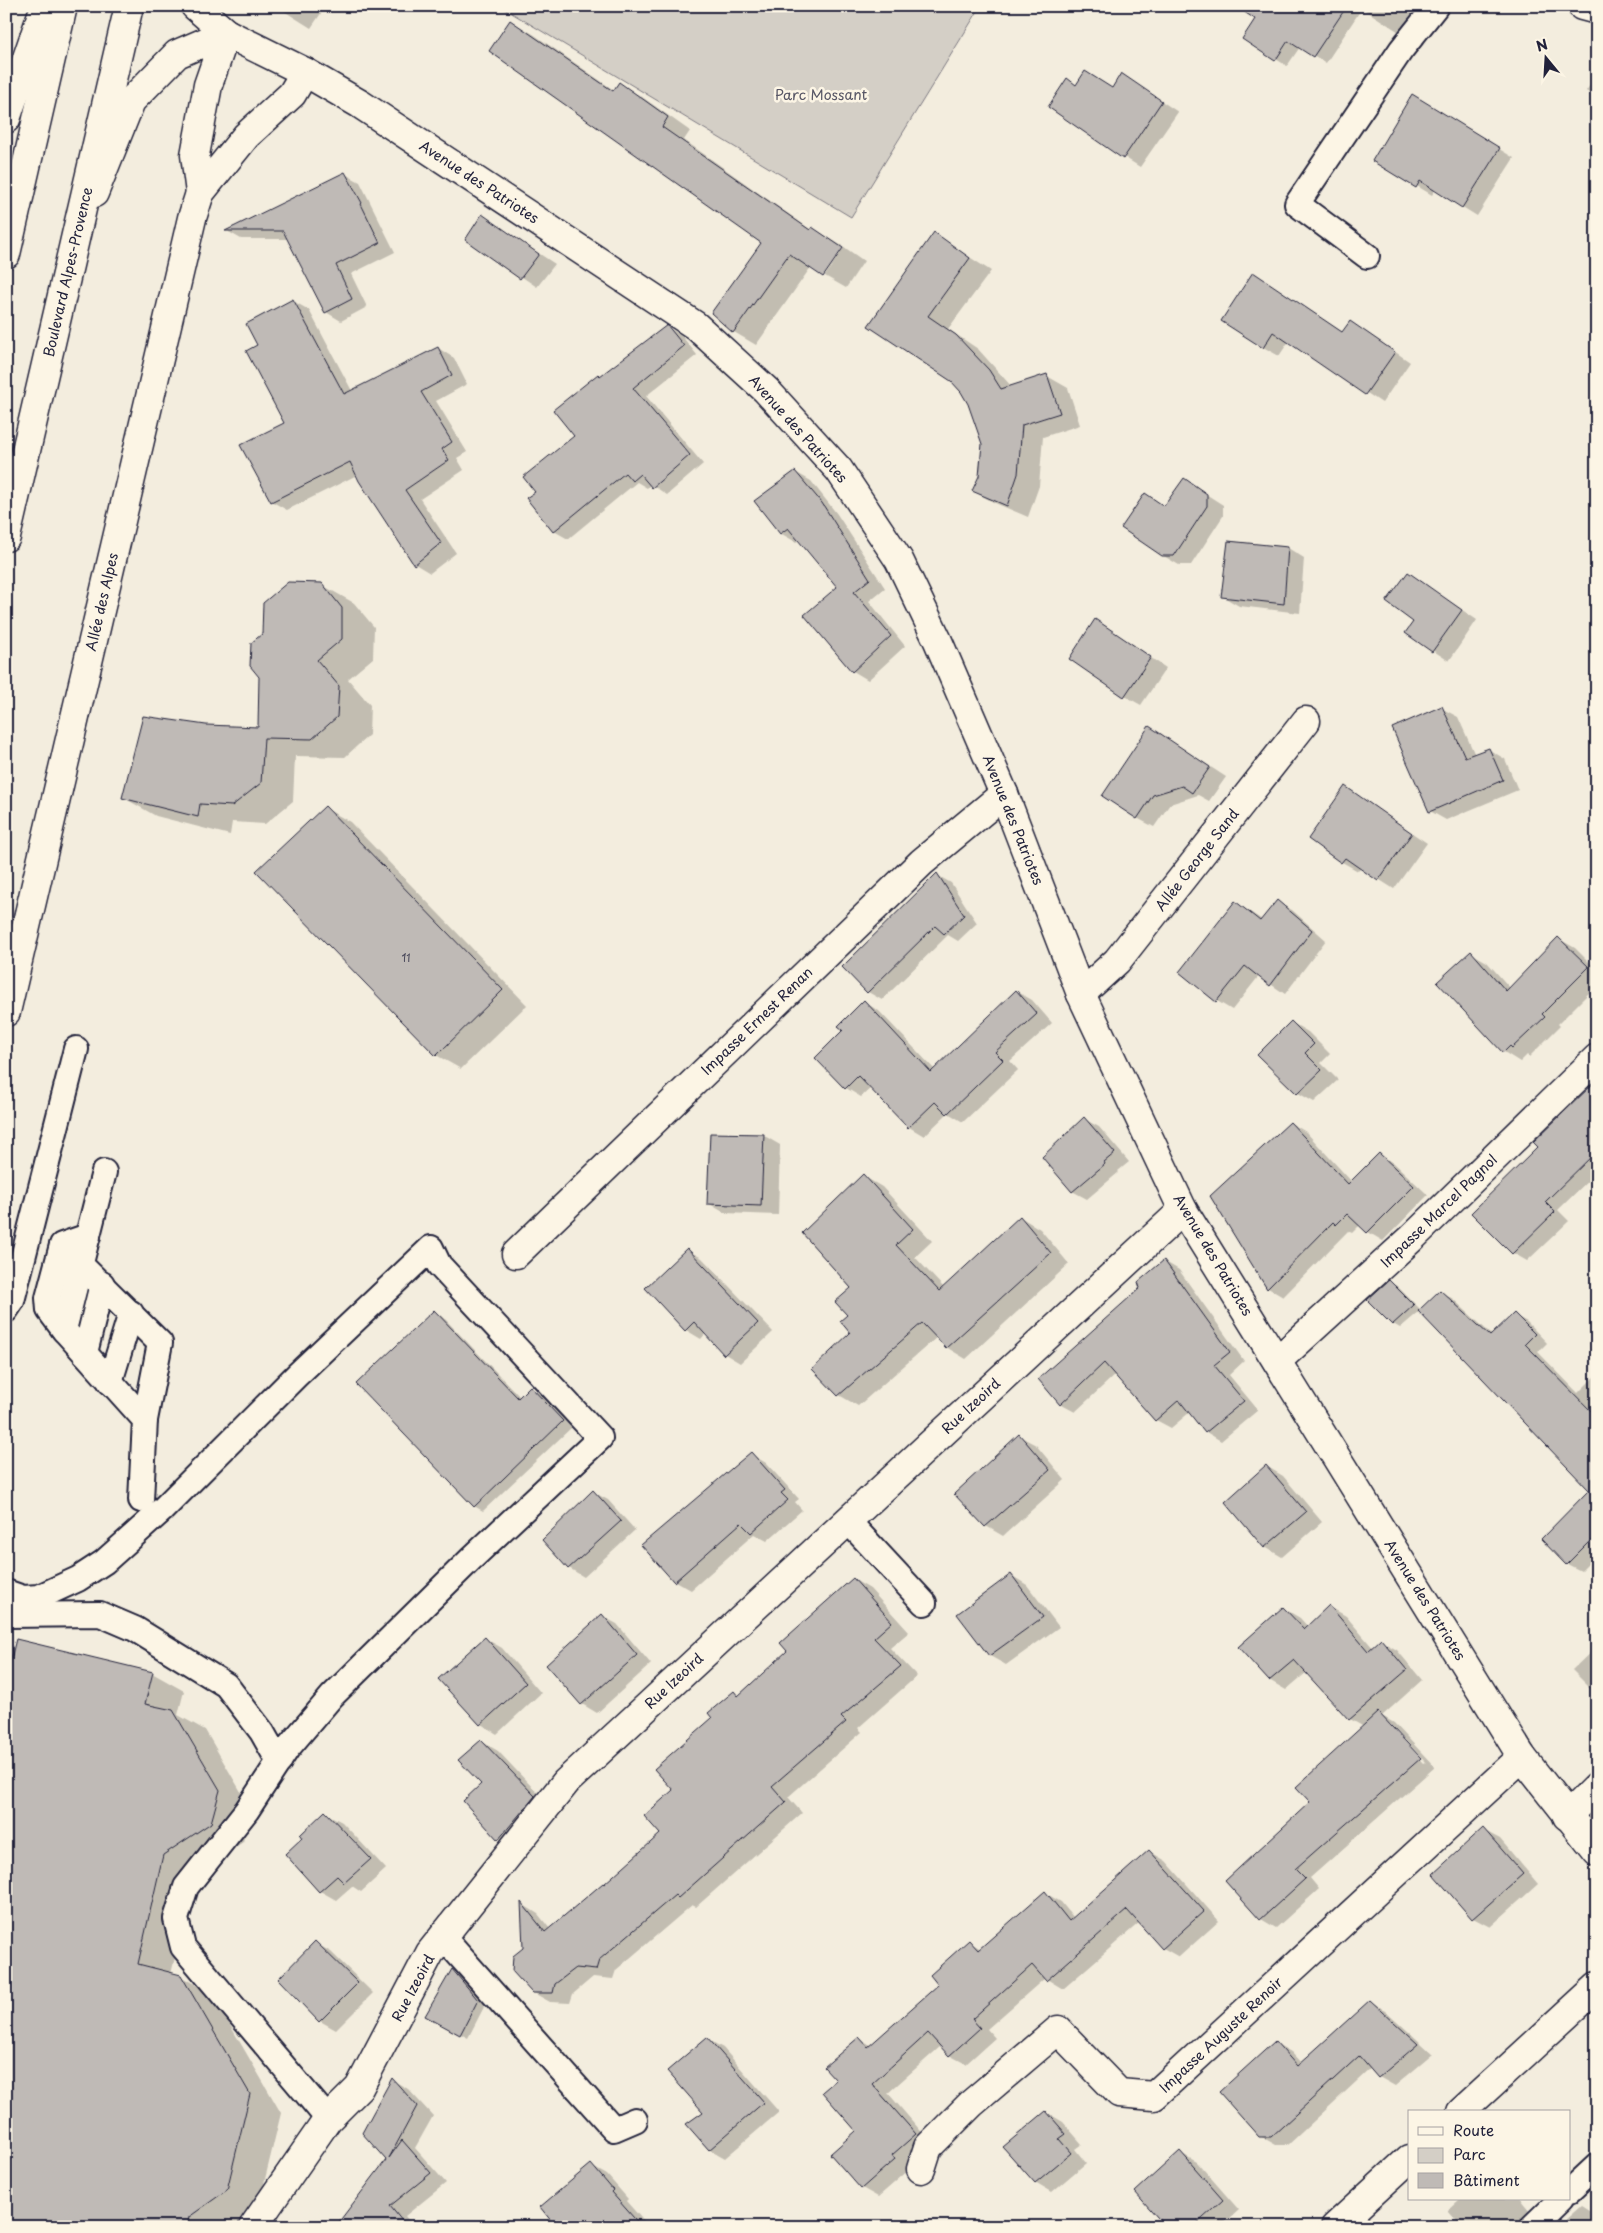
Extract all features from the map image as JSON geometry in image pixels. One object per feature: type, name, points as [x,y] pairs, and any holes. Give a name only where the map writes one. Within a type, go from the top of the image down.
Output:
[{"type":"street","points":[[6,120],[41,17],[47,6]]},
{"type":"street","points":[[6,254],[63,6]]},
{"type":"street","name":"Boulevard Alpes-Provence","points":[[6,537],[129,6]]},
{"type":"street","name":"Avenue des Patriotes","points":[[195,6],[226,33],[305,72],[360,104],[696,326],[766,390],[839,470],[898,560],[938,641],[1004,794],[1081,994],[1184,1210],[1522,1756],[1597,1852]]},
{"type":"street","points":[[1582,6],[1597,10]]},
{"type":"street","points":[[77,234],[131,101],[177,54],[226,33]]},
{"type":"street","name":"Allée des Alpes","points":[[6,1012],[185,248],[200,193],[195,154],[208,85],[226,33]]},
{"type":"street","name":"Allée des Alpes","points":[[200,193],[246,136],[292,94],[305,72]]},
{"type":"street","name":"Allée George Sand","points":[[1081,994],[1117,961],[1306,721]]},
{"type":"street","name":"Impasse Ernest Renan","points":[[516,1254],[922,862],[1004,794]]},
{"type":"street","name":"Impasse Marcel Pagnol","points":[[1277,1361],[1412,1238],[1597,1058]]},
{"type":"street","name":"Rue Izeoird","points":[[253,2227],[328,2119],[360,2088],[430,1953],[566,1782],[1184,1210]]},
{"type":"street","name":"Impasse Auguste Renoir","points":[[921,2168],[928,2147],[972,2104],[1058,2030],[1119,2092],[1154,2096],[1522,1756]]},
{"type":"street","points":[[1567,1816],[1597,1786]]},
{"type":"street","points":[[1463,2110],[1597,1988]]},
{"type":"street","points":[[1335,2227],[1408,2160]]},
{"type":"lane","points":[[1366,256],[1297,204],[1401,50],[1436,6]]},
{"type":"lane","points":[[6,1310],[12,1301],[76,1049]]},
{"type":"lane","points":[[64,1330],[104,1172]]},
{"type":"lane","points":[[88,1236],[62,1246],[48,1298],[49,1310],[64,1330],[144,1420]]},
{"type":"lane","points":[[6,1592],[23,1598],[38,1597],[78,1579],[104,1562],[162,1510],[297,1375],[431,1248],[440,1265],[600,1438],[472,1558],[332,1696],[280,1762],[247,1810],[186,1887],[176,1918],[183,1947],[328,2119]]},
{"type":"lane","points":[[81,1265],[160,1343],[144,1420],[141,1500]]},
{"type":"lane","points":[[85,1353],[102,1284]]},
{"type":"lane","points":[[110,1382],[131,1313]]},
{"type":"lane","points":[[847,1520],[924,1603]]},
{"type":"lane","points":[[6,1615],[100,1614],[135,1629],[226,1685],[262,1732],[280,1762]]},
{"type":"lane","points":[[442,1936],[614,2129],[635,2120]]},
{"type":"lane","points":[[1570,2191],[1597,2166]]},
{"type":"lane","points":[[1532,2227],[1560,2200]]},
{"type":"green space","name":"Parc Mossant","points":[[500,6],[981,6],[851,217]]},
{"type":"building","points":[[1235,6],[1347,6],[1313,57],[1288,41],[1275,61],[1242,39],[1255,19]]},
{"type":"building","points":[[510,20],[613,91],[619,82],[668,117],[662,127],[810,230],[812,227],[843,248],[823,277],[789,254],[733,333],[711,313],[761,243],[489,51]]},
{"type":"building","points":[[1085,71],[1112,88],[1121,73],[1162,101],[1123,159],[1048,107],[1067,78],[1076,85]]},
{"type":"building","points":[[1412,94],[1500,148],[1462,208],[1420,181],[1416,188],[1372,161]]},
{"type":"building","points":[[345,172],[362,203],[380,243],[336,265],[352,299],[325,313],[283,231],[225,231]]},
{"type":"building","points":[[482,214],[539,254],[520,279],[465,240]]},
{"type":"building","points":[[934,232],[970,258],[928,316],[956,335],[989,370],[1001,389],[1047,374],[1060,413],[1022,425],[1018,474],[1007,506],[972,491],[979,476],[982,444],[968,404],[961,392],[951,381],[868,326]]},
{"type":"building","points":[[1253,272],[1342,332],[1350,321],[1395,352],[1365,395],[1273,332],[1263,348],[1221,321]]},
{"type":"building","points":[[293,299],[344,394],[438,347],[452,375],[421,392],[452,442],[442,449],[449,460],[405,490],[441,543],[414,565],[359,481],[350,462],[271,502],[240,445],[284,423],[246,351],[257,345],[246,324]]},
{"type":"building","points":[[667,325],[684,346],[633,388],[690,455],[652,488],[640,474],[632,481],[625,473],[553,532],[526,498],[535,492],[523,477],[574,436],[553,410],[598,374],[600,376]]},
{"type":"building","points":[[795,471],[822,503],[870,579],[854,592],[891,636],[852,672],[804,615],[837,587],[788,528],[780,534],[754,501]]},
{"type":"building","points":[[1184,478],[1207,494],[1207,506],[1174,556],[1162,556],[1121,528],[1145,493],[1164,506]]},
{"type":"building","points":[[1228,541],[1288,547],[1284,604],[1221,597]]},
{"type":"building","points":[[1408,572],[1462,610],[1432,652],[1405,633],[1413,622],[1386,602]]},
{"type":"building","points":[[288,582],[322,583],[342,608],[342,639],[317,660],[339,686],[337,717],[312,739],[264,738],[261,783],[232,806],[200,804],[198,817],[122,798],[143,716],[206,725],[258,727],[259,677],[250,666],[251,643],[262,634],[263,603]]},
{"type":"building","points":[[1095,619],[1151,657],[1124,697],[1069,659]]},
{"type":"building","points":[[1442,706],[1465,757],[1489,748],[1503,780],[1429,812],[1392,728]]},
{"type":"building","points":[[1149,726],[1210,767],[1192,793],[1182,786],[1153,795],[1137,819],[1102,796]]},
{"type":"building","points":[[1345,786],[1412,833],[1378,881],[1345,858],[1341,863],[1308,839]]},
{"type":"building","points":[[325,806],[503,990],[436,1056],[256,871]]},
{"type":"building","points":[[937,873],[964,915],[944,934],[935,926],[867,993],[842,967]]},
{"type":"building","points":[[1277,900],[1312,930],[1270,986],[1245,966],[1216,1002],[1179,972],[1235,901],[1260,921]]},
{"type":"building","points":[[1558,937],[1589,967],[1542,1014],[1545,1017],[1512,1048],[1510,1046],[1503,1053],[1437,982],[1471,951],[1506,991]]},
{"type":"building","points":[[1016,990],[1037,1014],[995,1052],[1003,1060],[947,1114],[935,1102],[908,1128],[858,1076],[845,1089],[815,1058],[843,1030],[838,1026],[864,1000],[931,1072]]},
{"type":"building","points":[[1291,1021],[1314,1044],[1305,1053],[1322,1070],[1297,1094],[1257,1055]]},
{"type":"building","points":[[1597,1080],[1597,1151],[1545,1202],[1555,1212],[1512,1254],[1471,1213],[1538,1147],[1533,1142]]},
{"type":"building","points":[[1084,1117],[1115,1153],[1072,1192],[1042,1157]]},
{"type":"building","points":[[1290,1122],[1348,1184],[1379,1153],[1414,1186],[1367,1233],[1347,1214],[1336,1225],[1333,1222],[1267,1289],[1210,1196]]},
{"type":"building","points":[[710,1133],[764,1134],[761,1206],[707,1204]]},
{"type":"building","points":[[863,1174],[913,1229],[896,1245],[939,1291],[1020,1216],[1051,1253],[946,1348],[922,1323],[838,1396],[812,1369],[850,1333],[840,1321],[847,1315],[835,1302],[851,1288],[802,1233]]},
{"type":"building","points":[[687,1248],[758,1323],[724,1355],[694,1322],[685,1331],[645,1288]]},
{"type":"building","points":[[1164,1260],[1230,1352],[1214,1365],[1244,1401],[1205,1433],[1179,1400],[1155,1421],[1104,1363],[1060,1405],[1038,1379],[1140,1288],[1138,1282]]},
{"type":"building","points":[[1389,1280],[1414,1305],[1392,1325],[1367,1300]]},
{"type":"building","points":[[1440,1290],[1490,1336],[1514,1313],[1535,1334],[1525,1344],[1597,1417],[1597,1534],[1566,1565],[1541,1539],[1589,1490],[1418,1311]]},
{"type":"building","points":[[434,1310],[518,1398],[530,1386],[563,1421],[474,1507],[356,1384]]},
{"type":"building","points":[[1019,1434],[1050,1470],[985,1527],[954,1494]]},
{"type":"building","points":[[751,1452],[785,1490],[781,1493],[788,1500],[751,1533],[741,1523],[674,1582],[641,1545]]},
{"type":"building","points":[[1266,1465],[1306,1512],[1264,1548],[1225,1502]]},
{"type":"building","points":[[593,1490],[621,1521],[568,1569],[542,1540]]},
{"type":"building","points":[[1011,1574],[1043,1617],[989,1656],[957,1614]]},
{"type":"building","points":[[853,1578],[892,1622],[874,1638],[901,1666],[841,1717],[846,1722],[772,1786],[786,1802],[678,1898],[675,1895],[599,1960],[596,1970],[576,1968],[555,1984],[553,1993],[532,1993],[512,1971],[513,1956],[523,1948],[521,1902],[545,1932],[604,1884],[660,1834],[644,1816],[673,1790],[654,1769],[712,1718],[708,1713],[734,1691],[738,1696],[787,1651],[780,1643]]},
{"type":"building","points":[[1329,1605],[1368,1651],[1381,1639],[1407,1670],[1349,1720],[1294,1660],[1269,1681],[1238,1647],[1283,1607],[1304,1629]]},
{"type":"building","points":[[602,1614],[637,1655],[581,1705],[546,1665]]},
{"type":"building","points":[[485,1637],[526,1683],[480,1725],[438,1679]]},
{"type":"building","points":[[16,1639],[153,1672],[145,1704],[173,1710],[220,1790],[211,1823],[163,1855],[138,1964],[181,1975],[250,2094],[227,2190],[189,2217],[187,2227],[6,2227],[6,1679]]},
{"type":"building","points":[[1378,1712],[1421,1758],[1295,1869],[1305,1879],[1260,1920],[1225,1881],[1310,1802],[1296,1787]]},
{"type":"building","points":[[481,1740],[535,1796],[498,1840],[463,1801],[481,1784],[458,1760]]},
{"type":"building","points":[[325,1811],[371,1859],[344,1883],[337,1876],[319,1892],[285,1854],[302,1838],[300,1835]]},
{"type":"building","points":[[1483,1828],[1523,1874],[1472,1919],[1433,1874]]},
{"type":"building","points":[[1149,1850],[1204,1911],[1162,1949],[1127,1910],[1046,1981],[1032,1965],[972,2019],[980,2028],[949,2056],[928,2033],[872,2084],[916,2134],[892,2155],[895,2159],[861,2189],[830,2154],[856,2131],[822,2092],[836,2080],[824,2067],[859,2037],[868,2047],[938,1985],[930,1975],[969,1940],[978,1950],[1045,1891],[1069,1921]]},
{"type":"building","points":[[315,1941],[358,1983],[319,2022],[278,1979]]},
{"type":"building","points":[[452,1969],[478,2000],[460,2035],[425,2016]]},
{"type":"building","points":[[1370,2000],[1418,2044],[1378,2078],[1359,2056],[1271,2137],[1259,2137],[1219,2092],[1275,2041],[1297,2066]]},
{"type":"building","points":[[707,2037],[764,2102],[709,2150],[686,2124],[703,2112],[667,2071]]},
{"type":"building","points":[[392,2078],[417,2106],[389,2158],[402,2140],[431,2173],[390,2206],[407,2227],[335,2227],[386,2160],[362,2133]]},
{"type":"building","points":[[1046,2111],[1066,2134],[1059,2139],[1071,2153],[1035,2183],[1003,2147]]},
{"type":"building","points":[[1180,2151],[1223,2200],[1193,2227],[1166,2227],[1135,2192]]},
{"type":"building","points":[[591,2164],[613,2190],[611,2192],[642,2227],[556,2227],[540,2207]]}]
